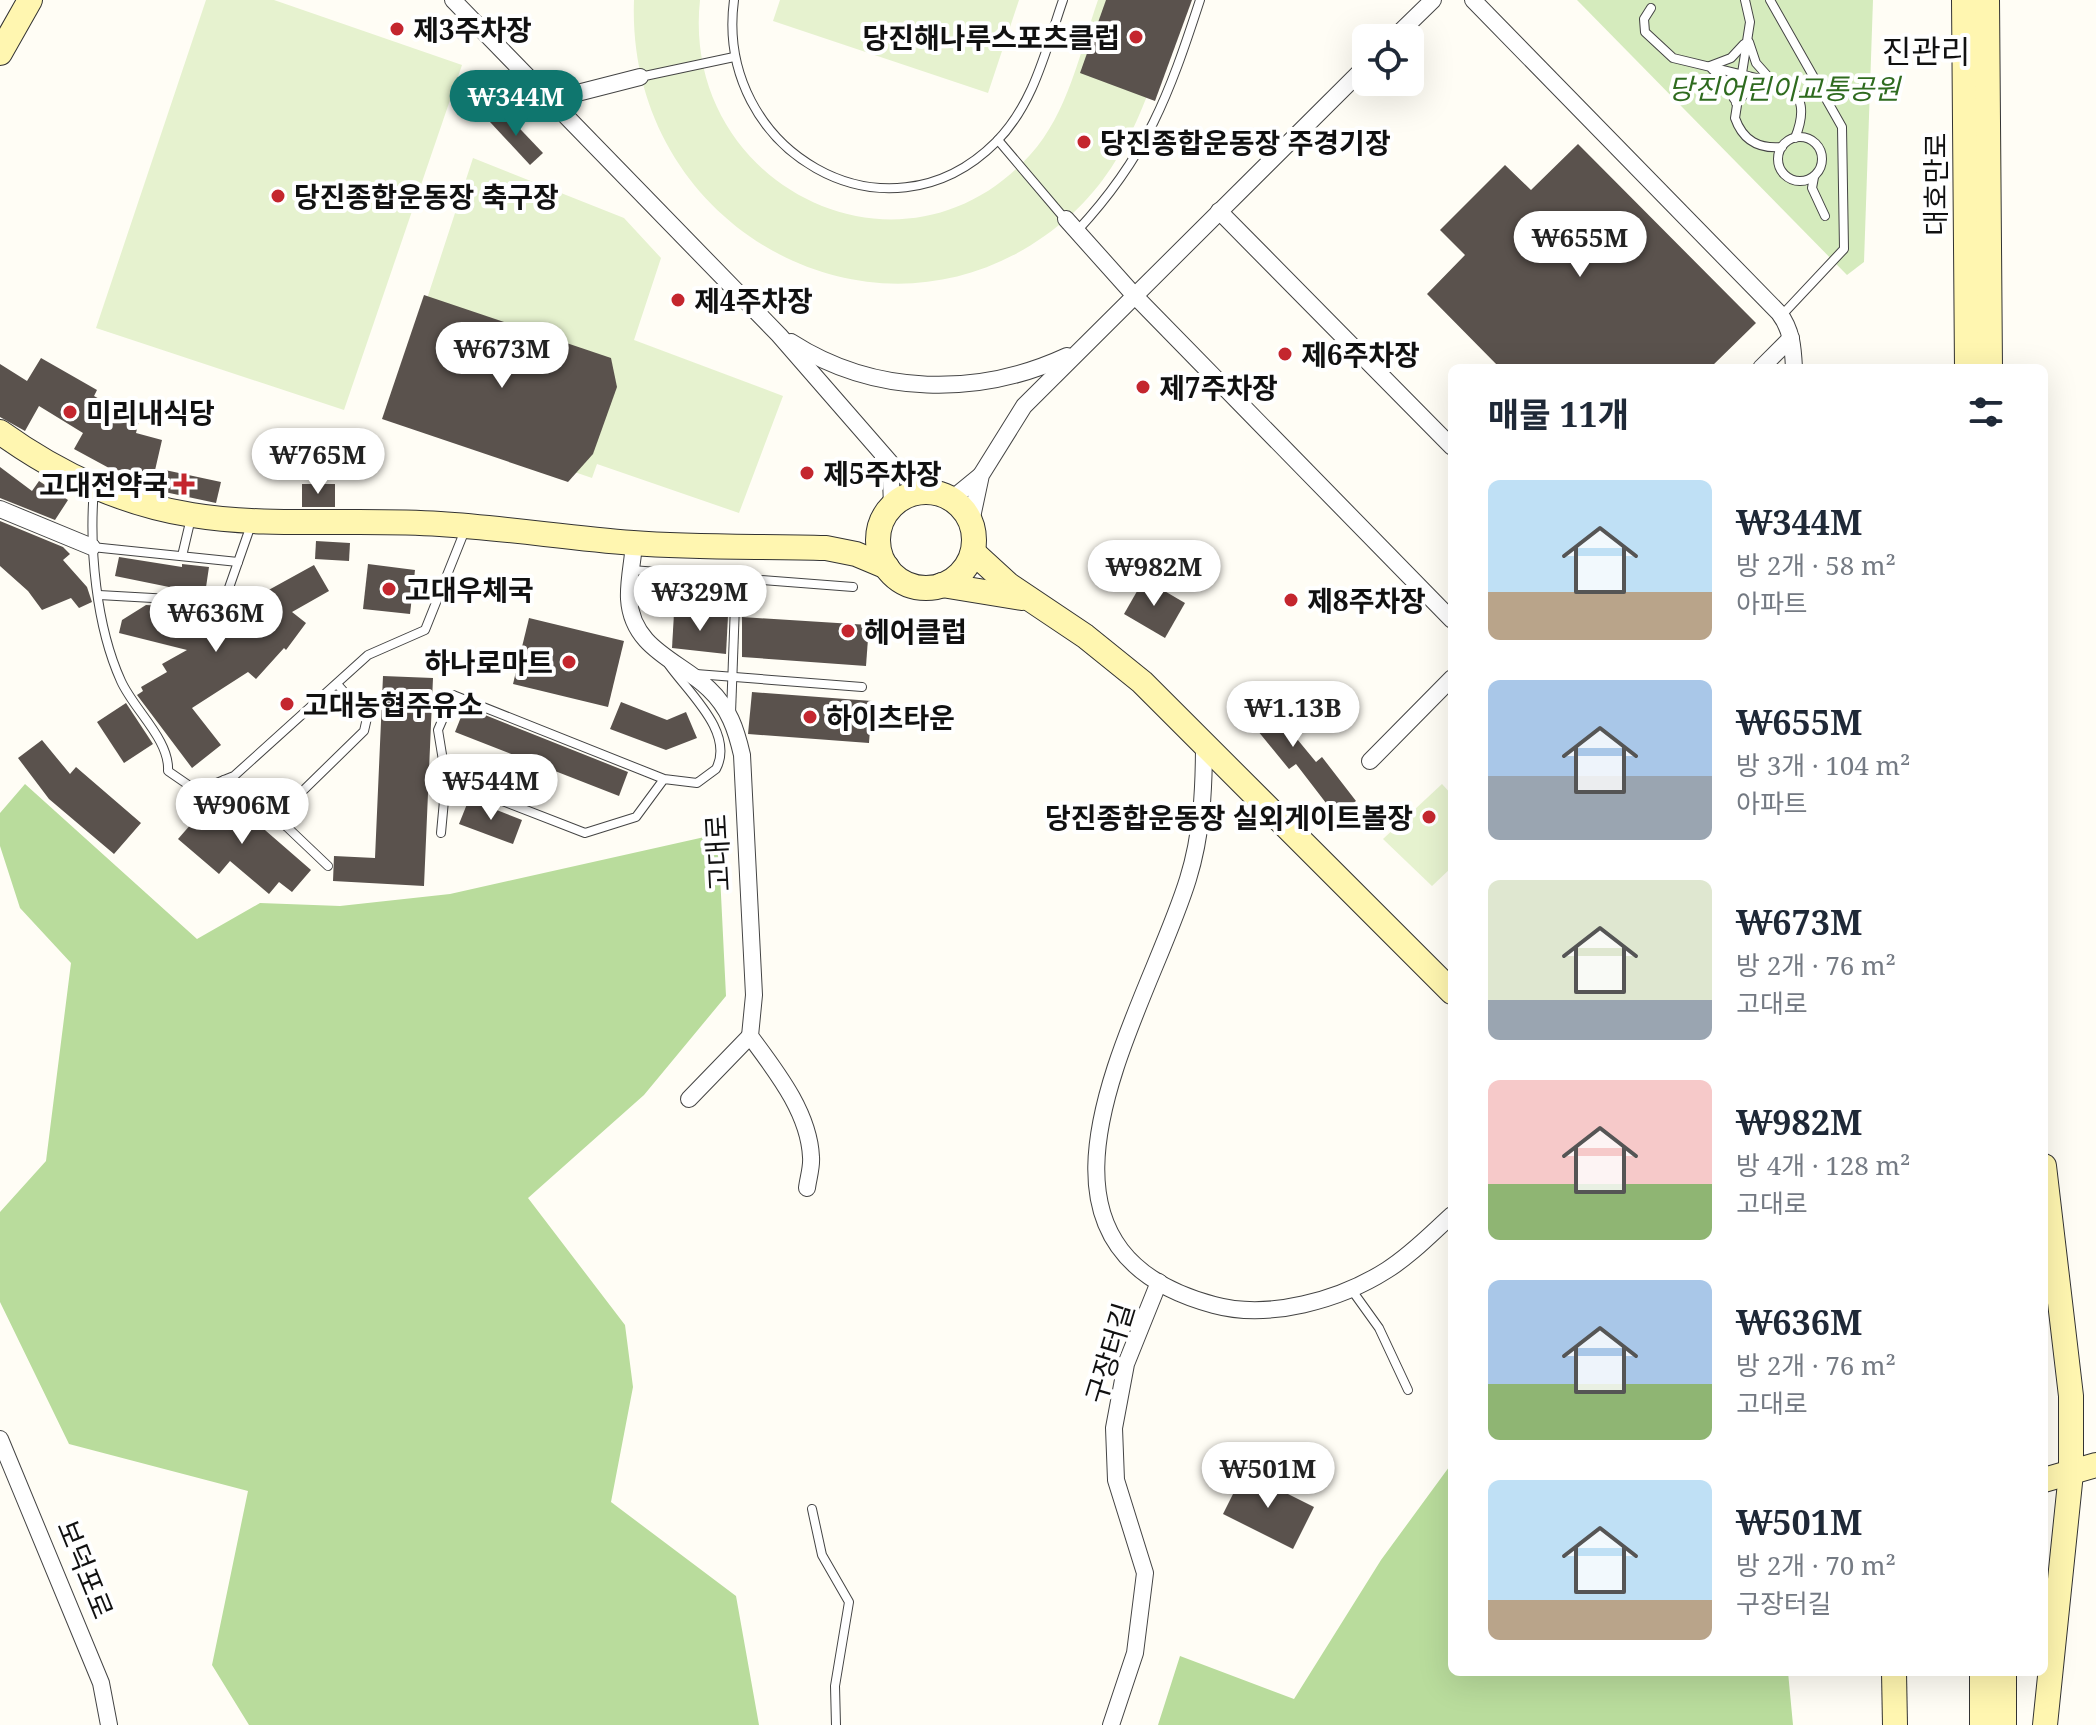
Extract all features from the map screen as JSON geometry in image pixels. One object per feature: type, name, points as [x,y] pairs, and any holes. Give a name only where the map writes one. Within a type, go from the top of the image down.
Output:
[{"type":"street","points":[[0,53],[30,0]]},
{"type":"street","points":[[453,0],[779,335],[894,467],[959,505],[971,522]]},
{"type":"street","points":[[1408,24],[1433,0]]},
{"type":"street","points":[[1473,0],[1781,316],[1791,338],[1794,364]]},
{"type":"street","name":"대호만로","points":[[1964,0],[1967,364]]},
{"type":"street","name":"대호만로","points":[[1987,0],[1990,364]]},
{"type":"street","points":[[550,100],[640,77]]},
{"type":"street","points":[[942,585],[962,572],[973,552],[971,522],[981,475],[1014,417],[1076,351],[1352,80]]},
{"type":"street","points":[[1219,211],[1448,443]]},
{"type":"street","points":[[1071,225],[1134,295],[1448,616]]},
{"type":"street","points":[[779,335],[851,371],[915,385],[986,381],[1035,369],[1076,351]]},
{"type":"street","points":[[1765,364],[1791,338]]},
{"type":"street","points":[[0,432],[41,460],[94,486],[143,504],[192,515],[253,520],[381,520],[634,543],[826,548],[856,554],[887,567],[908,584],[922,587],[942,585],[1028,600]]},
{"type":"street","points":[[879,449],[891,479],[879,547],[887,567]]},
{"type":"street","points":[[826,548],[859,539],[908,496],[964,490],[981,475]]},
{"type":"street","points":[[0,509],[92,547]]},
{"type":"street","name":"고대로","points":[[634,543],[632,613],[643,636],[666,661],[708,688],[731,718],[742,755],[754,995],[750,1036]]},
{"type":"street","points":[[973,552],[1028,600],[1070,625],[1118,661],[1204,742],[1448,988]]},
{"type":"street","points":[[1370,761],[1448,682]]},
{"type":"street","points":[[1159,1282],[1119,1249],[1104,1219],[1096,1186],[1097,1139],[1110,1084],[1188,882],[1197,848],[1204,790],[1204,742]]},
{"type":"street","points":[[689,1099],[750,1036],[785,1083],[804,1130],[811,1157],[807,1188]]},
{"type":"street","points":[[2045,1725],[2071,1473],[2071,1396],[2048,1200]]},
{"type":"street","name":"구장터길","points":[[1111,1725],[1135,1653],[1145,1573],[1116,1480],[1114,1428],[1126,1364],[1159,1282],[1192,1298],[1240,1310],[1280,1308],[1350,1289],[1389,1269],[1448,1218]]},
{"type":"street","name":"보덕포로","points":[[0,1439],[101,1683],[109,1725]]},
{"type":"street","points":[[2048,1479],[2096,1465]]},
{"type":"street","points":[[1894,1676],[1895,1725]]},
{"type":"street","points":[[1982,1676],[1982,1725]]},
{"type":"street","points":[[2004,1676],[2004,1725]]},
{"type":"lane","points":[[734,0],[731,28],[734,57],[745,95],[770,133],[804,162],[841,179],[880,186],[919,183],[962,167],[998,140],[1030,93],[1063,0]]},
{"type":"lane","points":[[998,140],[1071,225],[1120,183],[1146,143],[1176,71],[1200,0]]},
{"type":"lane","points":[[1745,0],[1751,17],[1735,105],[1735,118],[1741,132],[1752,142],[1769,148],[1782,147],[1795,138],[1801,124]]},
{"type":"lane","points":[[1770,0],[1842,127],[1844,249],[1781,316]]},
{"type":"lane","points":[[1651,8],[1644,21],[1646,33],[1669,56],[1777,83]]},
{"type":"lane","points":[[1708,66],[1731,58],[1748,36]]},
{"type":"lane","points":[[1748,36],[1756,63],[1777,83],[1799,96],[1801,124],[1807,139]]},
{"type":"lane","points":[[640,77],[734,57]]},
{"type":"lane","points":[[1708,66],[1727,83],[1735,105]]},
{"type":"lane","points":[[1735,105],[1750,89],[1777,83]]},
{"type":"lane","points":[[1795,138],[1807,139],[1818,147],[1822,158],[1812,188]]},
{"type":"lane","points":[[1778,157],[1782,147]]},
{"type":"lane","points":[[1769,148],[1778,157],[1785,175],[1812,188],[1825,216]]},
{"type":"lane","points":[[1800,181],[1814,177]]},
{"type":"lane","points":[[94,486],[92,547],[109,648],[121,681],[169,756],[168,771],[197,791],[234,776],[368,655],[425,630],[467,526]]},
{"type":"lane","points":[[182,556],[192,515]]},
{"type":"lane","points":[[99,595],[224,602],[253,520]]},
{"type":"lane","points":[[92,547],[238,562]]},
{"type":"lane","points":[[632,570],[853,587]]},
{"type":"lane","points":[[731,718],[736,578]]},
{"type":"lane","points":[[441,833],[446,779],[438,730],[453,695],[664,779],[684,785],[706,779],[719,765],[722,749],[714,725],[666,661]]},
{"type":"lane","points":[[690,674],[862,687]]},
{"type":"lane","points":[[275,818],[364,731],[367,718],[337,684]]},
{"type":"lane","points":[[446,779],[585,833],[636,817],[664,779]]},
{"type":"lane","points":[[224,780],[275,818],[328,866]]},
{"type":"lane","points":[[1350,1289],[1379,1328],[1408,1390]]},
{"type":"lane","points":[[812,1509],[822,1555],[849,1602],[835,1686],[836,1725]]},
{"type":"green space","name":"당진종합운동장 축구장","points":[[206,0],[274,0],[462,65],[344,410],[96,328]]},
{"type":"green space","name":"당진종합운동장 주경기장","points":[[634,0],[700,0],[703,66],[725,123],[762,168],[810,200],[864,217],[922,217],[978,197],[1030,155],[1054,120],[1072,81],[1098,0],[1180,0],[1140,114],[1127,142],[1093,192],[1072,214],[1001,261],[927,282],[852,279],[782,256],[721,214],[673,155],[643,83]]},
{"type":"green space","points":[[780,0],[1019,0],[988,93],[773,21]]},
{"type":"green space","name":"당진어린이교통공원","points":[[1577,0],[1873,0],[1864,262],[1847,275]]},
{"type":"green space","points":[[473,158],[624,218],[661,258],[634,340],[783,396],[739,513],[597,464],[592,478],[391,409]]},
{"type":"green space","points":[[25,784],[197,939],[260,903],[340,906],[450,894],[718,834],[726,996],[644,1095],[528,1198],[625,1325],[633,1387],[611,1502],[736,1596],[759,1725],[249,1725],[212,1665],[248,1491],[69,1444],[0,1302],[0,1212],[46,1161],[71,963],[20,908],[0,846],[0,813]]},
{"type":"green space","name":"당진종합운동장 실외게이트볼장","points":[[1442,784],[1448,791],[1448,871],[1432,886],[1383,839]]},
{"type":"green space","points":[[1448,1468],[1448,1676],[1788,1676],[1793,1725],[1158,1725],[1180,1656],[1294,1699],[1381,1560]]},
{"type":"building","name":"당진해나루스포츠클럽","points":[[1106,0],[1192,0],[1155,101],[1080,73]]},
{"type":"building","points":[[502,110],[543,153],[530,165],[490,122]]},
{"type":"building","points":[[1578,144],[1756,323],[1714,364],[1496,364],[1427,294],[1465,255],[1440,230],[1505,165],[1531,190]]},
{"type":"building","points":[[424,295],[611,358],[617,387],[593,454],[568,482],[382,419]]},
{"type":"building","points":[[41,358],[97,390],[94,396],[139,421],[136,433],[162,440],[153,479],[109,468],[74,449],[83,433],[39,406],[25,431],[0,417],[0,364],[27,381]]},
{"type":"building","points":[[0,467],[32,491],[39,481],[68,500],[55,520],[0,498]]},
{"type":"building","points":[[165,470],[221,482],[216,503],[160,491]]},
{"type":"building","points":[[302,484],[335,484],[335,507],[302,507]]},
{"type":"building","points":[[0,521],[63,547],[70,554],[63,560],[87,587],[92,602],[79,608],[71,598],[42,610],[28,591],[0,566]]},
{"type":"building","points":[[316,541],[350,543],[349,561],[315,559]]},
{"type":"building","points":[[119,557],[182,567],[182,564],[209,567],[205,594],[168,592],[174,588],[115,576]]},
{"type":"building","points":[[368,564],[415,570],[410,614],[363,609]]},
{"type":"building","points":[[314,565],[329,591],[292,612],[306,623],[286,650],[284,648],[256,679],[248,672],[192,708],[221,745],[192,768],[137,695],[143,691],[141,687],[167,672],[162,664],[187,650],[119,633],[122,620],[146,605],[203,608],[240,618],[262,590],[265,592]]},
{"type":"building","points":[[1144,579],[1185,603],[1165,638],[1124,614]]},
{"type":"building","points":[[674,613],[728,616],[726,654],[672,648]]},
{"type":"building","points":[[742,617],[869,625],[866,666],[742,657]]},
{"type":"building","name":"하나로마트","points":[[529,618],[624,641],[608,707],[513,684]]},
{"type":"building","points":[[383,676],[433,678],[424,886],[333,881],[334,856],[375,858]]},
{"type":"building","points":[[1250,682],[1316,762],[1322,757],[1356,801],[1336,816],[1296,764],[1289,769],[1231,698]]},
{"type":"building","name":"하이츠타운","points":[[752,692],[872,701],[869,743],[748,734]]},
{"type":"building","points":[[621,702],[667,720],[686,712],[697,738],[666,750],[610,729]]},
{"type":"building","points":[[126,703],[153,744],[124,763],[97,722]]},
{"type":"building","points":[[465,707],[628,772],[619,796],[455,732]]},
{"type":"building","points":[[42,740],[70,774],[76,767],[141,823],[114,854],[49,799],[18,758]]},
{"type":"building","points":[[220,791],[311,870],[292,892],[279,882],[269,894],[230,861],[219,874],[178,839]]},
{"type":"building","points":[[469,799],[522,820],[513,844],[459,824]]},
{"type":"building","points":[[1244,1472],[1314,1507],[1293,1549],[1223,1514]]},
{"type":"place","name":"제3주차장","points":[[397,29]]},
{"type":"place","name":"당진해나루스포츠클럽","points":[[1136,37]]},
{"type":"place","name":"당진종합운동장 주경기장","points":[[1084,142]]},
{"type":"place","name":"당진종합운동장 축구장","points":[[278,196]]},
{"type":"place","name":"제4주차장","points":[[678,300]]},
{"type":"place","name":"제6주차장","points":[[1285,354]]},
{"type":"place","name":"제7주차장","points":[[1143,387]]},
{"type":"place","name":"미리내식당","points":[[70,412]]},
{"type":"place","name":"제5주차장","points":[[807,473]]},
{"type":"place","name":"고대전약국","points":[[184,484]]},
{"type":"place","name":"고대우체국","points":[[389,589]]},
{"type":"place","name":"제8주차장","points":[[1291,600]]},
{"type":"place","name":"헤어클럽","points":[[848,631]]},
{"type":"place","name":"하나로마트","points":[[569,662]]},
{"type":"place","name":"고대농협주유소","points":[[287,704]]},
{"type":"place","name":"하이츠타운","points":[[810,717]]},
{"type":"place","name":"당진종합운동장 실외게이트볼장","points":[[1429,817]]},
{"type":"district","name":"진관리","points":[[1926,50]]}]
